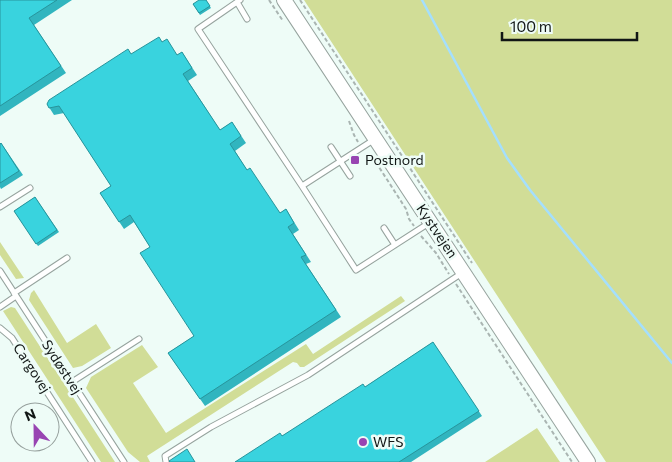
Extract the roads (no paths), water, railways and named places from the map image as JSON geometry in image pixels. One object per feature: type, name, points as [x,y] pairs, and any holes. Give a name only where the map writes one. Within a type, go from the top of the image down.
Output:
[{"type":"street","name":"Kystvejen","points":[[284,0],[431,222],[467,267],[588,462]]},
{"type":"lane","points":[[247,19],[239,1],[198,29],[356,270],[431,222]]},
{"type":"lane","points":[[302,186],[376,138]]},
{"type":"lane","points":[[331,147],[350,176]]},
{"type":"lane","points":[[0,207],[30,188]]},
{"type":"lane","points":[[384,228],[394,245]]},
{"type":"lane","points":[[0,307],[67,258]]},
{"type":"lane","points":[[166,462],[166,456],[211,427],[308,374],[467,267]]},
{"type":"lane","name":"Sydøstvej","points":[[0,272],[124,462]]},
{"type":"lane","name":"Cargovej","points":[[0,328],[12,338],[92,462]]},
{"type":"lane","points":[[72,382],[138,339]]},
{"type":"waterway","points":[[422,0],[507,158],[530,190],[672,363]]},
{"type":"place","name":"Postnord","points":[[355,160]]},
{"type":"place","name":"WFS","points":[[363,442]]}]
